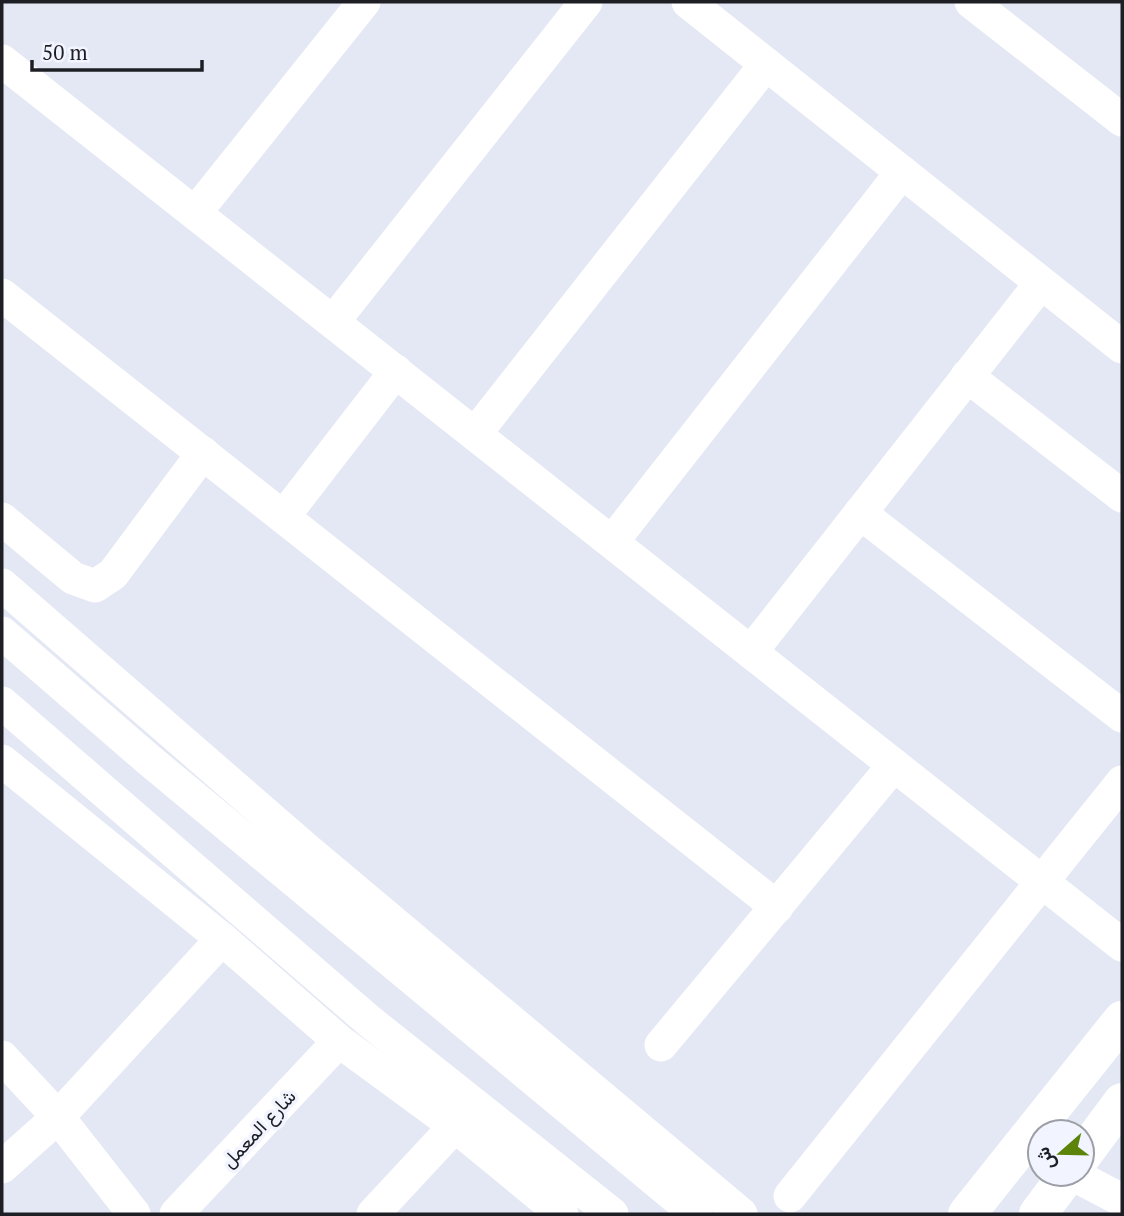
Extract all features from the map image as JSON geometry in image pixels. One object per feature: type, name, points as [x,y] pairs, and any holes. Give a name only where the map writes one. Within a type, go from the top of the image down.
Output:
[{"type":"main road","points":[[967,1214],[1122,1020]]},
{"type":"main road","points":[[1096,1137],[1122,1102]]},
{"type":"main road","points":[[1038,1214],[1059,1188]]},
{"type":"street","points":[[195,213],[364,2]]},
{"type":"street","points":[[333,322],[586,2]]},
{"type":"street","points":[[688,2],[1122,347]]},
{"type":"street","points":[[971,2],[1122,120]]},
{"type":"street","points":[[2,61],[1122,945]]},
{"type":"street","points":[[475,434],[766,64]]},
{"type":"street","points":[[612,542],[902,172]]},
{"type":"street","points":[[751,652],[1041,283]]},
{"type":"street","points":[[2,295],[777,907]]},
{"type":"street","points":[[284,516],[396,371]]},
{"type":"street","points":[[967,376],[1122,496]]},
{"type":"street","points":[[2,519],[73,578],[95,586],[113,574],[203,453]]},
{"type":"street","points":[[860,513],[1122,716]]},
{"type":"street","points":[[2,585],[306,849],[696,1214]]},
{"type":"street","points":[[2,633],[149,760],[500,1032],[741,1214]]},
{"type":"street","points":[[2,703],[368,1020],[455,1113],[562,1214]]},
{"type":"street","points":[[2,761],[222,939],[339,1041],[612,1214]]},
{"type":"street","points":[[661,1045],[894,765]]},
{"type":"street","points":[[790,1196],[1044,883],[1122,782]]},
{"type":"street","points":[[2,1167],[58,1117],[222,939]]},
{"type":"street","name":"شارع المعمل","points":[[176,1214],[339,1041]]},
{"type":"street","points":[[2,1057],[58,1117],[134,1214]]},
{"type":"street","points":[[373,1214],[455,1113]]},
{"type":"street","points":[[1096,1187],[1122,1200]]}]
